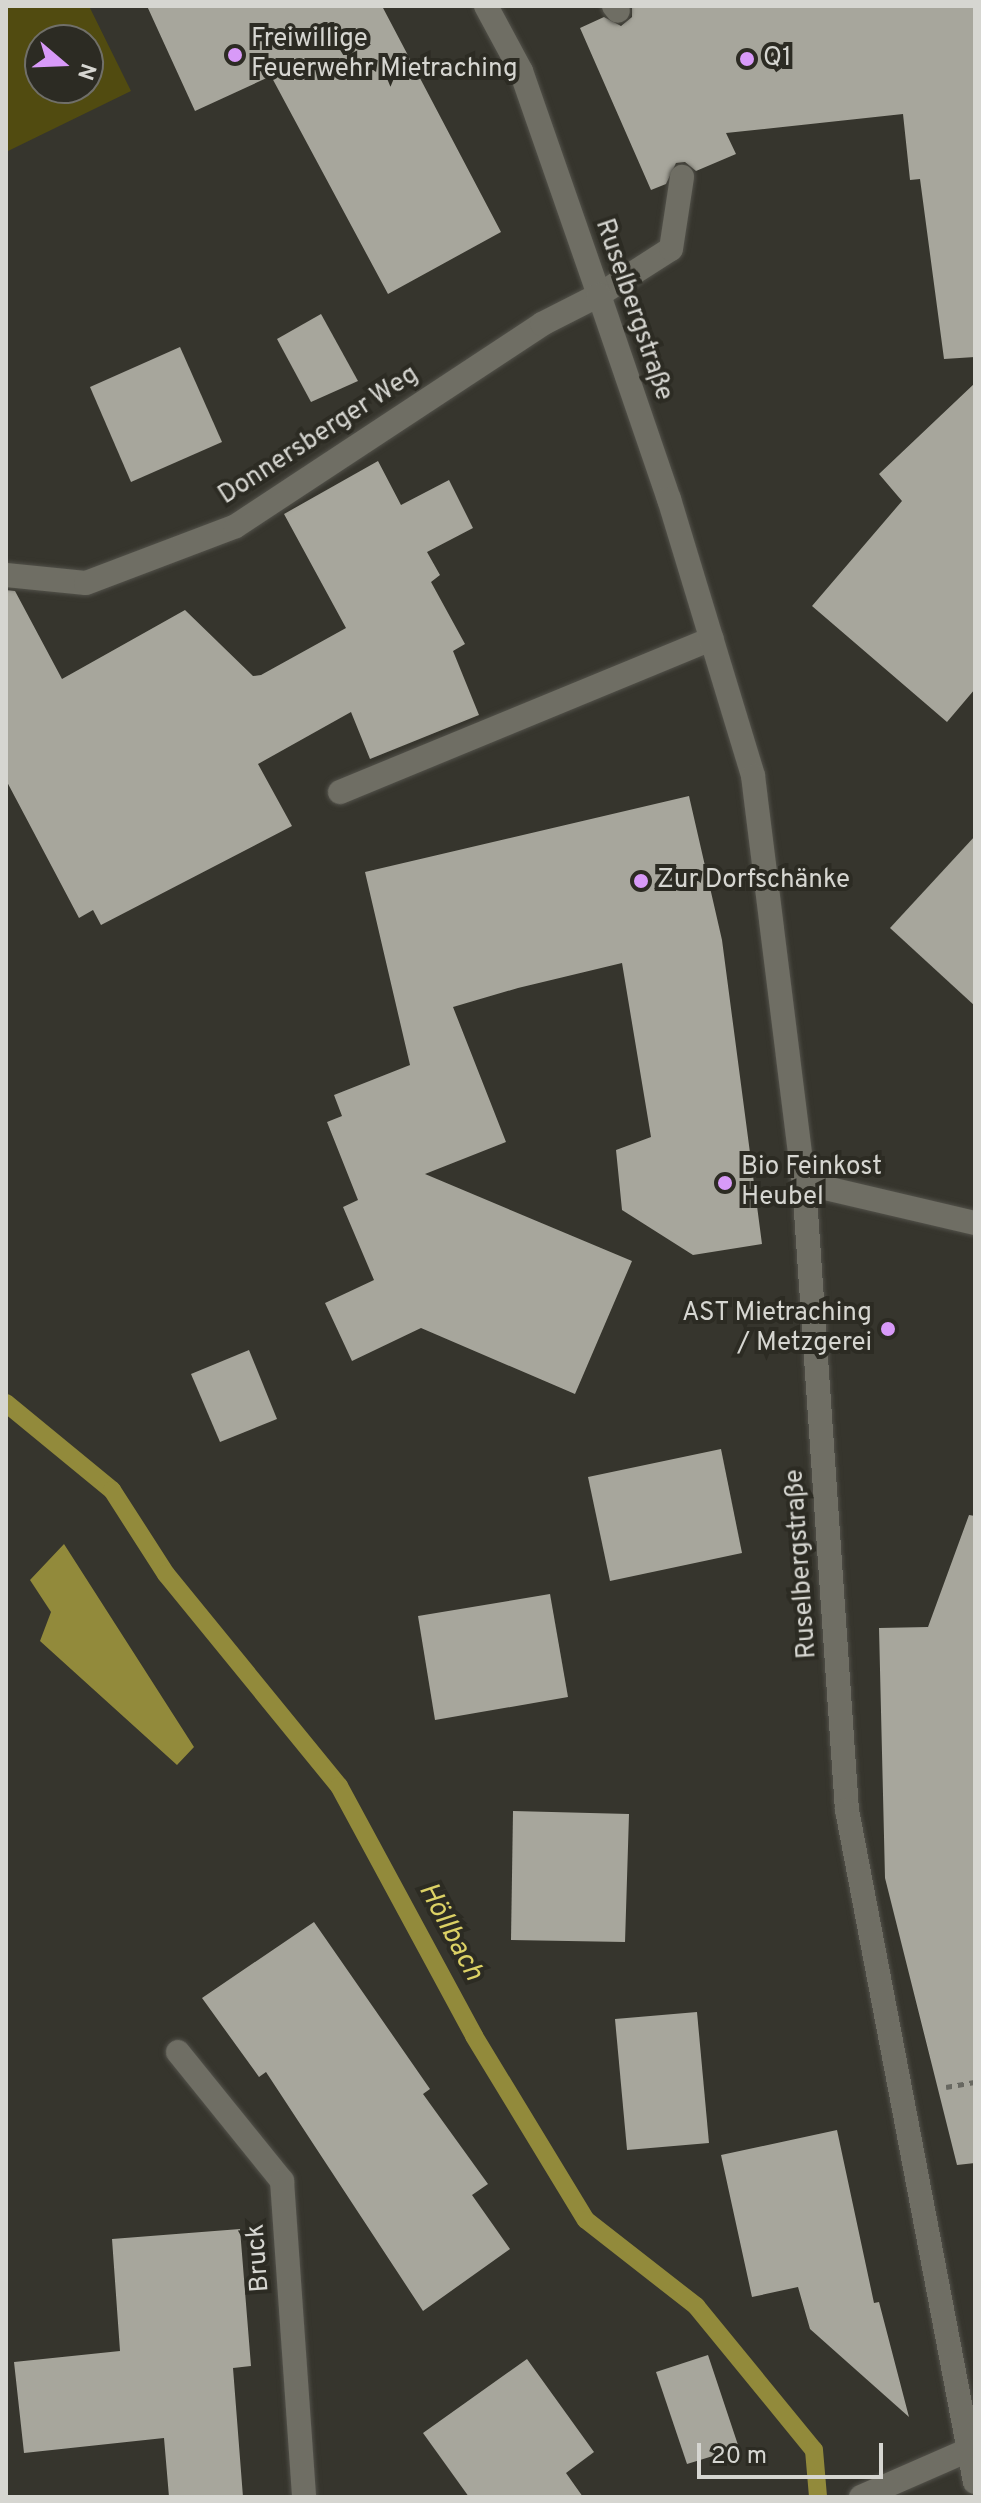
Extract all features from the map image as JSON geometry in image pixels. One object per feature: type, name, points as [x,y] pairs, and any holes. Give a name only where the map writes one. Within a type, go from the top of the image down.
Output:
[{"type":"main road","name":"Ruselbergstraße","points":[[486,6],[521,71],[599,295],[712,639],[753,776],[804,1183],[847,1810],[975,2482]]},
{"type":"main road","name":"Donnersberger Weg","points":[[6,575],[86,583],[236,526],[542,324],[599,295],[671,249],[682,177]]},
{"type":"main road","points":[[340,792],[510,718],[712,639]]},
{"type":"main road","points":[[804,1183],[975,1223]]},
{"type":"main road","name":"Bruck","points":[[178,2052],[282,2181],[304,2497]]},
{"type":"main road","points":[[861,2497],[968,2450]]},
{"type":"shaded area","points":[[6,6],[89,6],[98,24],[24,24],[24,104],[104,104],[104,36],[131,91],[6,152]]},
{"type":"shaded area","points":[[64,1544],[194,1747],[177,1765],[40,1641],[51,1612],[30,1580]]},
{"type":"building","points":[[147,6],[382,6],[501,232],[388,294],[271,76],[195,111]]},
{"type":"building","points":[[632,6],[975,6],[975,357],[944,359],[920,179],[910,180],[903,114],[726,133],[736,154],[696,171],[685,162],[676,163],[666,184],[651,190],[580,28],[604,17],[621,26],[632,17]]},
{"type":"building","points":[[321,314],[358,381],[311,402],[277,339]]},
{"type":"building","points":[[180,347],[222,442],[131,482],[90,387]]},
{"type":"building","points":[[975,383],[975,689],[947,722],[812,606],[902,501],[879,474]]},
{"type":"building","points":[[378,461],[401,505],[449,480],[473,528],[427,552],[440,575],[431,582],[465,644],[453,651],[479,715],[370,759],[351,712],[258,764],[292,826],[101,925],[93,910],[79,918],[6,780],[6,590],[15,591],[62,679],[185,610],[253,676],[261,675],[346,628],[284,514]]},
{"type":"building","points":[[689,796],[722,940],[762,1244],[693,1255],[622,1210],[616,1150],[651,1137],[622,963],[518,988],[453,1007],[506,1142],[425,1174],[632,1261],[575,1394],[421,1328],[352,1361],[325,1303],[374,1280],[343,1207],[358,1200],[327,1122],[342,1116],[334,1095],[410,1065],[365,872]]},
{"type":"building","points":[[975,836],[975,1006],[890,928]]},
{"type":"building","points":[[249,1350],[277,1419],[220,1442],[191,1374]]},
{"type":"building","points":[[721,1449],[742,1553],[610,1581],[588,1477]]},
{"type":"building","points":[[969,1515],[975,1516],[975,2163],[957,2165],[885,1878],[879,1628],[928,1627]]},
{"type":"building","points":[[550,1594],[568,1697],[435,1720],[418,1616]]},
{"type":"building","points":[[513,1811],[629,1814],[625,1942],[511,1940]]},
{"type":"building","points":[[314,1922],[430,2089],[423,2094],[488,2184],[472,2195],[510,2249],[423,2311],[266,2072],[259,2077],[202,1998]]},
{"type":"building","points":[[697,2012],[709,2143],[627,2150],[615,2019]]},
{"type":"building","points":[[837,2130],[874,2303],[879,2302],[909,2417],[810,2329],[798,2287],[752,2297],[721,2155]]},
{"type":"building","points":[[240,2229],[251,2366],[233,2368],[243,2497],[169,2497],[164,2438],[24,2453],[14,2362],[120,2351],[112,2239]]},
{"type":"building","points":[[708,2355],[739,2448],[687,2464],[656,2372]]},
{"type":"building","points":[[527,2359],[594,2452],[566,2473],[583,2497],[469,2497],[423,2433]]},
{"type":"waterway","name":"Höllbach","points":[[6,1403],[112,1490],[166,1574],[339,1786],[474,2036],[586,2220],[696,2306],[814,2450],[818,2497]]},
{"type":"place","name":"Freiwillige Feuerwehr Mietraching","points":[[235,55]]},
{"type":"place","name":"Q1","points":[[747,59]]},
{"type":"place","name":"Zur Dorfschänke","points":[[641,881]]},
{"type":"place","name":"Bio Feinkost Heubel","points":[[725,1183]]},
{"type":"place","name":"AST Mietraching / Metzgerei","points":[[888,1329]]}]
